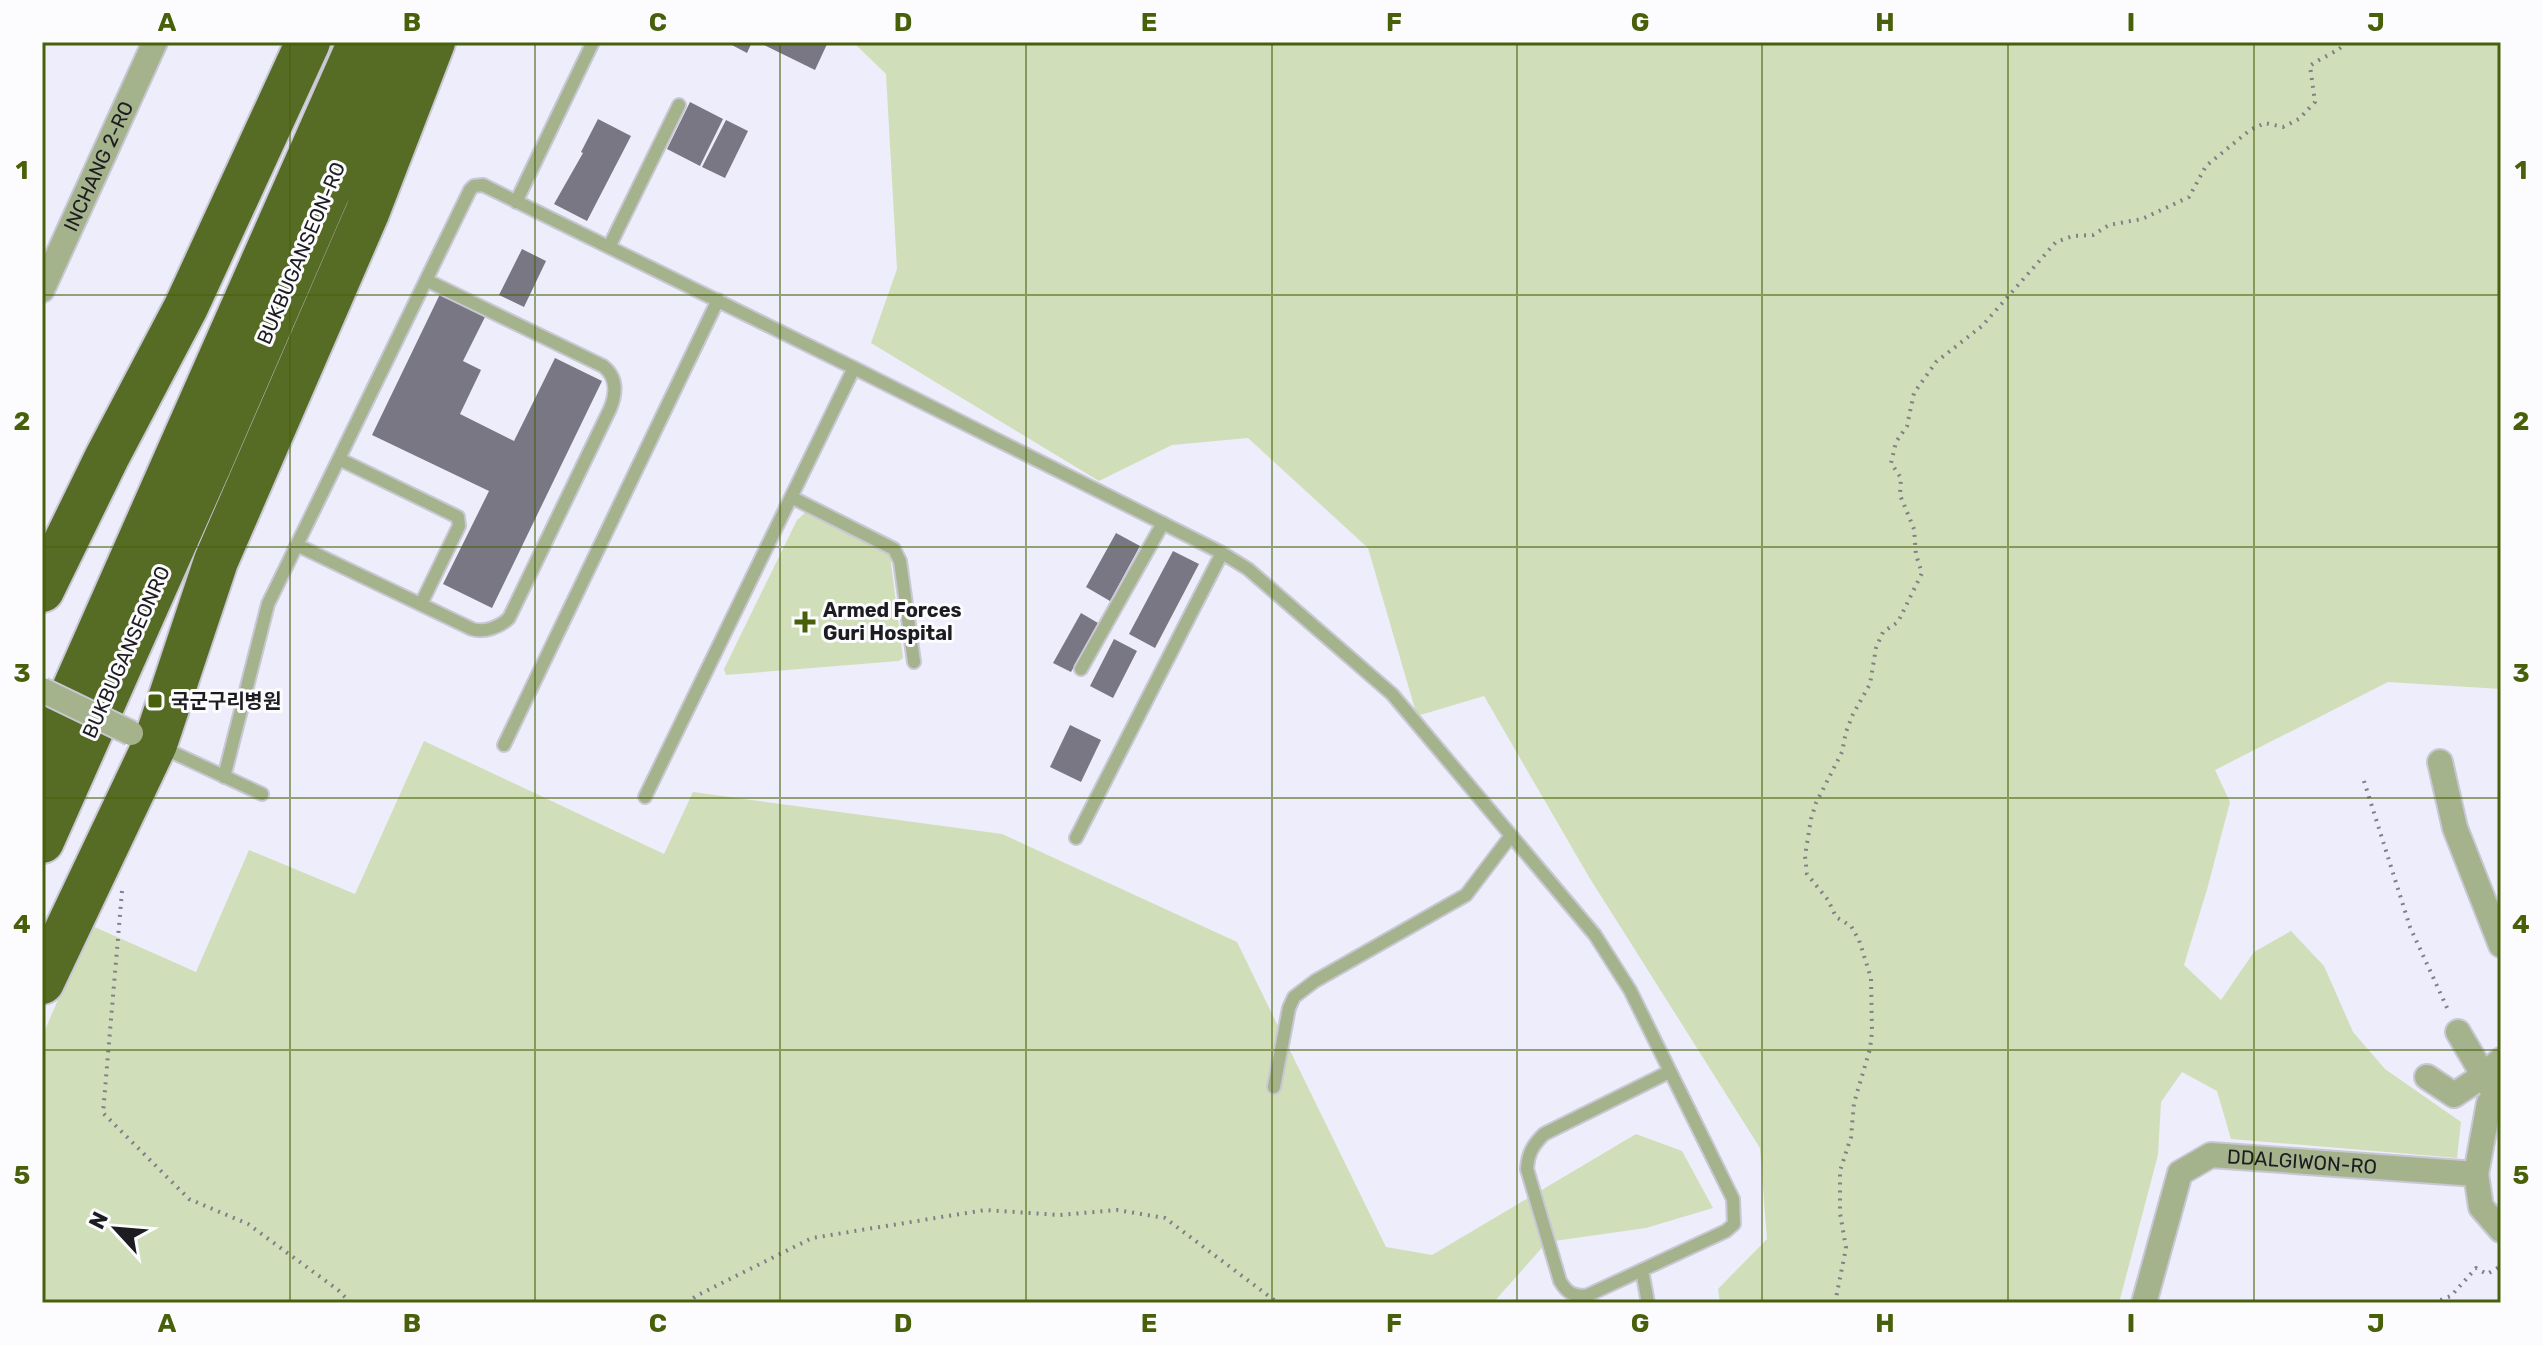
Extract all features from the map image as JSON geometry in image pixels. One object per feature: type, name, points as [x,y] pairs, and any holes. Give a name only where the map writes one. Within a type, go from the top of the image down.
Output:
[{"type":"highway","points":[[42,590],[186,307],[308,42]]},
{"type":"highway","name":"BUKBUGANSEONRO","points":[[42,762],[360,42]]},
{"type":"highway","name":"BUKBUGANSEON-RO","points":[[42,841],[393,42]]},
{"type":"highway","points":[[42,982],[227,534],[367,213],[433,42]]},
{"type":"highway","points":[[42,706],[93,607],[162,491]]},
{"type":"street","name":"INCHANG 2-RO","points":[[42,290],[155,42]]},
{"type":"street","points":[[42,690],[143,738]]},
{"type":"street","points":[[2440,762],[2455,828],[2501,945]]},
{"type":"street","points":[[2458,1032],[2492,1068],[2498,1095],[2489,1103],[2476,1174],[2481,1207],[2501,1230]]},
{"type":"street","points":[[2427,1077],[2454,1095],[2492,1068]]},
{"type":"street","name":"DDALGIWON-RO","points":[[2144,1303],[2180,1173],[2211,1155],[2476,1174]]},
{"type":"lane","points":[[516,202],[593,42]]},
{"type":"lane","points":[[609,247],[679,105]]},
{"type":"lane","points":[[224,777],[262,622],[426,280],[474,186],[483,185],[1222,553],[1248,569],[1392,694],[1595,935],[1630,990],[1733,1199],[1734,1224],[1726,1231],[1586,1296],[1575,1296],[1566,1291],[1560,1281],[1527,1169],[1533,1144],[1544,1134],[1669,1072]]},
{"type":"lane","points":[[297,545],[477,631],[506,622],[610,409],[615,384],[611,373],[603,366],[426,280]]},
{"type":"lane","points":[[504,745],[718,300]]},
{"type":"lane","points":[[645,797],[854,368]]},
{"type":"lane","points":[[339,459],[458,517],[459,526],[421,604]]},
{"type":"lane","points":[[791,497],[894,549],[900,561],[914,662]]},
{"type":"lane","points":[[1081,669],[1163,523]]},
{"type":"lane","points":[[1076,838],[1222,553]]},
{"type":"lane","points":[[143,738],[262,794]]},
{"type":"lane","points":[[1274,1087],[1289,1008],[1294,997],[1315,981],[1466,895],[1510,837]]},
{"type":"lane","points":[[1642,1270],[1648,1303]]},
{"type":"path","points":[[1835,1303],[1846,1248],[1840,1213],[1840,1171],[1851,1137],[1854,1103],[1870,1049],[1871,978],[1859,940],[1851,926],[1836,917],[1828,900],[1807,874],[1805,856],[1811,819],[1842,752],[1853,714],[1870,684],[1876,648],[1883,632],[1898,622],[1922,573],[1916,555],[1914,529],[1900,495],[1901,478],[1891,463],[1896,442],[1907,426],[1914,393],[1936,362],[1982,326],[2056,242],[2073,236],[2093,235],[2109,225],[2142,219],[2189,197],[2206,166],[2250,130],[2265,123],[2283,127],[2299,119],[2315,102],[2310,66],[2323,55],[2343,48],[2346,42]]},
{"type":"path","points":[[2364,781],[2410,927],[2458,1032]]},
{"type":"path","points":[[122,885],[103,1113],[189,1199],[248,1224],[338,1290],[351,1303]]},
{"type":"path","points":[[687,1303],[812,1238],[985,1210],[1060,1215],[1117,1210],[1165,1218],[1278,1303]]},
{"type":"path","points":[[2433,1303],[2451,1296],[2476,1268],[2487,1274],[2501,1266]]},
{"type":"green space","points":[[853,42],[2501,42],[2501,689],[2388,682],[2215,770],[2230,802],[2184,965],[2221,1000],[2254,952],[2291,931],[2324,966],[2353,1032],[2385,1069],[2461,1122],[2457,1158],[2231,1139],[2217,1091],[2182,1072],[2161,1102],[2158,1155],[2119,1303],[1720,1303],[1718,1289],[1767,1239],[1760,1148],[1589,877],[1484,696],[1417,716],[1368,548],[1248,438],[1172,445],[1099,481],[871,343],[897,269],[886,74]]},
{"type":"green space","points":[[806,512],[886,550],[890,555],[903,658],[899,661],[726,675],[724,669],[797,520]]},
{"type":"green space","points":[[424,741],[664,854],[693,792],[1002,834],[1237,942],[1386,1247],[1432,1255],[1636,1134],[1682,1151],[1713,1208],[1646,1228],[1547,1242],[1493,1303],[42,1303],[42,1037],[90,925],[196,972],[249,850],[355,894]]},
{"type":"building","points":[[731,42],[752,42],[747,53]]},
{"type":"building","points":[[758,42],[828,42],[815,70]]},
{"type":"building","points":[[690,102],[723,119],[700,166],[667,149]]},
{"type":"building","points":[[598,119],[631,136],[587,221],[554,204]]},
{"type":"building","points":[[726,120],[748,131],[725,178],[702,167]]},
{"type":"building","points":[[522,249],[546,261],[524,307],[499,295]]},
{"type":"building","points":[[441,292],[485,317],[463,361],[481,370],[460,414],[514,441],[555,358],[602,381],[492,608],[443,584],[489,491],[372,435]]},
{"type":"building","points":[[1116,533],[1140,546],[1110,601],[1086,587]]},
{"type":"building","points":[[1173,551],[1199,564],[1155,648],[1129,634]]},
{"type":"building","points":[[1081,613],[1098,623],[1071,672],[1053,663]]},
{"type":"building","points":[[1114,639],[1137,651],[1113,698],[1090,686]]},
{"type":"building","points":[[1070,725],[1101,740],[1081,782],[1050,767]]},
{"type":"place","name":"Armed Forces Guri Hospital","points":[[805,622]]},
{"type":"place","name":"국군구리병원","points":[[155,701]]}]
